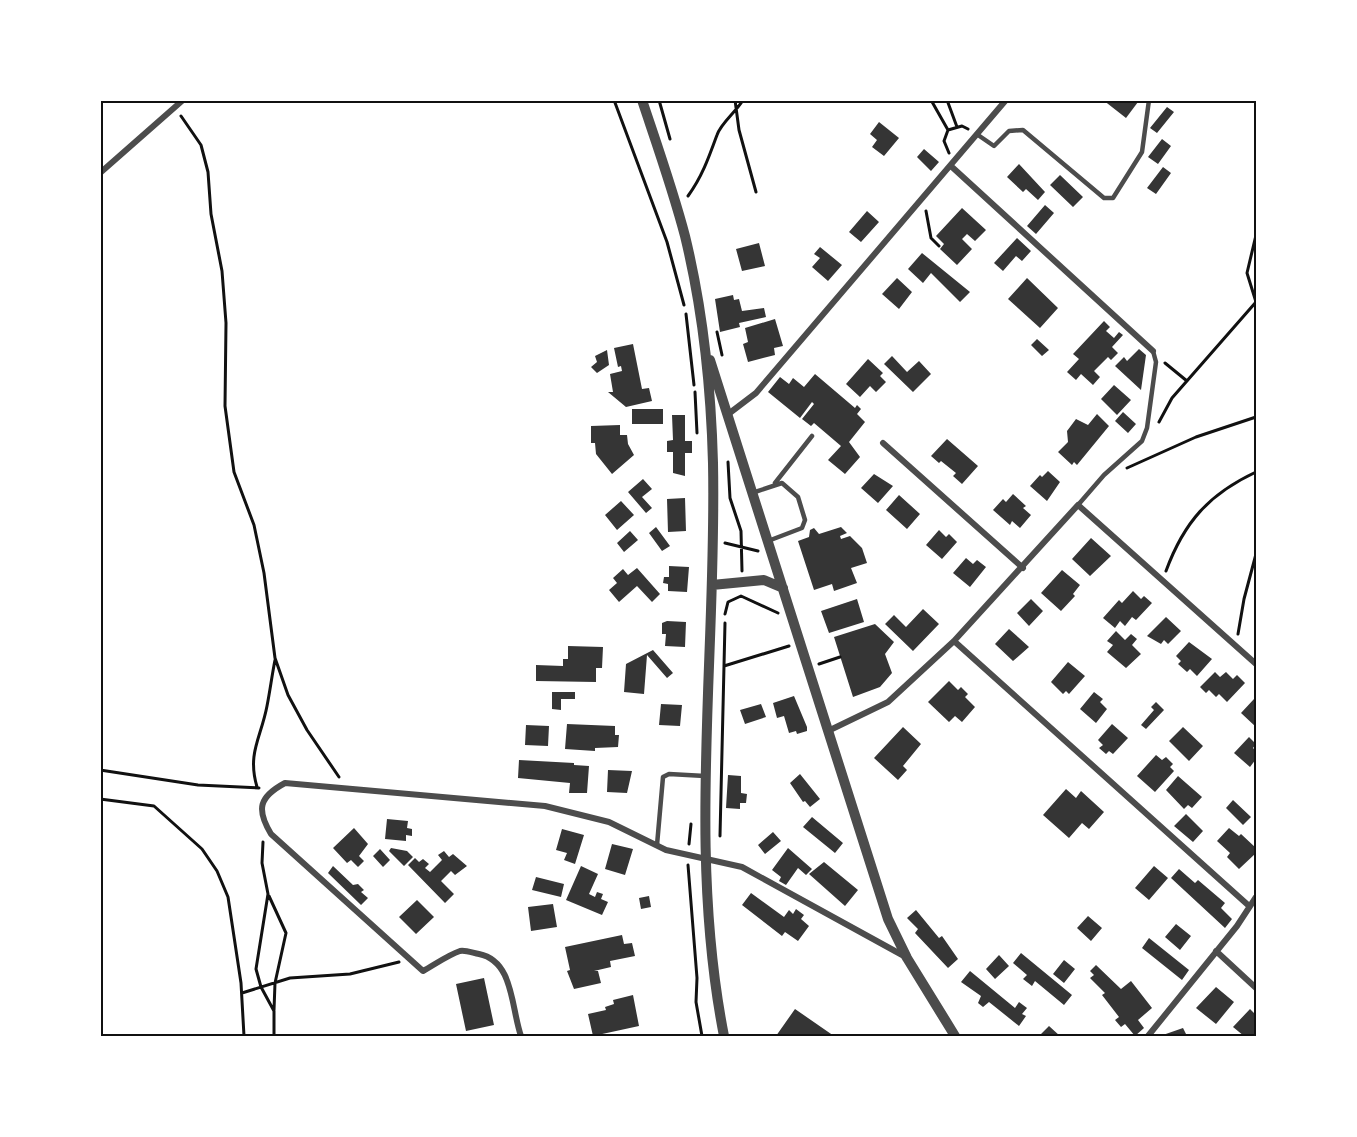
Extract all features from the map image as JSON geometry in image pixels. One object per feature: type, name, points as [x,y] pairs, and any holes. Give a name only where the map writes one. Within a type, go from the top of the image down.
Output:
[{"type":"street","points":[[100,172],[183,100]]},
{"type":"street","points":[[642,100],[685,237],[704,340],[713,460],[705,859],[709,944],[724,1036]]},
{"type":"street","points":[[726,415],[756,393],[954,164],[1006,100]]},
{"type":"street","points":[[954,164],[1154,354]]},
{"type":"street","points":[[704,340],[888,919],[907,958],[955,1036]]},
{"type":"street","points":[[883,443],[1023,568]]},
{"type":"street","points":[[828,731],[888,702],[954,640],[1023,568],[1078,505],[1257,664]]},
{"type":"street","points":[[712,585],[764,580],[783,588]]},
{"type":"street","points":[[954,640],[1248,905]]},
{"type":"street","points":[[521,1036],[511,1006],[508,980],[501,967],[486,956],[462,951],[423,971],[271,834],[264,822],[262,804],[273,789],[285,783],[545,806],[609,822],[657,845],[742,867],[907,958]]},
{"type":"street","points":[[1150,1036],[1237,926],[1248,905],[1257,897]]},
{"type":"street","points":[[1216,951],[1257,988]]},
{"type":"lane","points":[[978,135],[994,146],[1009,131],[1023,130],[1104,198],[1113,198],[1142,152],[1149,100]]},
{"type":"lane","points":[[1078,505],[1104,475],[1142,441],[1147,428],[1154,354]]},
{"type":"lane","points":[[774,484],[812,435]]},
{"type":"lane","points":[[752,493],[782,483],[798,497],[805,520],[802,528],[794,533],[768,541]]},
{"type":"lane","points":[[657,845],[663,777],[669,774],[707,776]]},
{"type":"path","points":[[614,100],[677,272],[685,306],[698,437]]},
{"type":"path","points":[[735,100],[739,130],[756,192]]},
{"type":"path","points":[[688,196],[698,182],[714,148],[717,133],[743,100]]},
{"type":"path","points":[[931,100],[948,130],[944,141],[954,164]]},
{"type":"path","points":[[947,100],[957,127]]},
{"type":"path","points":[[175,107],[201,145],[208,172],[211,214],[222,271],[226,322],[225,406],[234,472],[254,525],[264,573],[275,658],[288,695],[307,730],[349,788]]},
{"type":"path","points":[[948,130],[962,126],[978,135]]},
{"type":"path","points":[[924,204],[931,238],[939,246]]},
{"type":"path","points":[[1142,441],[1155,428],[1172,398],[1256,302],[1247,273],[1257,235]]},
{"type":"path","points":[[716,327],[723,357]]},
{"type":"path","points":[[1154,354],[1187,381]]},
{"type":"path","points":[[1104,475],[1144,462],[1196,437],[1257,417]]},
{"type":"path","points":[[1163,580],[1177,541],[1201,508],[1242,479],[1257,472]]},
{"type":"path","points":[[728,473],[730,498],[741,531],[739,546],[742,573]]},
{"type":"path","points":[[725,543],[761,551]]},
{"type":"path","points":[[1237,646],[1244,599],[1257,554]]},
{"type":"path","points":[[720,839],[726,607],[732,599],[748,597],[774,612],[792,613]]},
{"type":"path","points":[[724,666],[792,645]]},
{"type":"path","points":[[817,664],[840,657]]},
{"type":"path","points":[[257,788],[252,769],[254,747],[267,708],[275,658]]},
{"type":"path","points":[[100,770],[198,785],[273,789]]},
{"type":"path","points":[[100,799],[154,806],[202,849],[217,871],[228,897],[241,993],[244,1036]]},
{"type":"path","points":[[264,822],[262,863],[268,894],[286,933],[275,983],[274,1036]]},
{"type":"path","points":[[268,894],[256,969],[261,987],[274,1011]]},
{"type":"path","points":[[241,993],[290,978],[350,974],[410,959]]},
{"type":"building","points":[[1103,100],[1137,100],[1138,102],[1126,118]]},
{"type":"building","points":[[1167,107],[1174,112],[1157,133],[1150,128]]},
{"type":"building","points":[[879,122],[899,138],[884,156],[872,147],[877,140],[870,134]]},
{"type":"building","points":[[1162,139],[1171,146],[1158,164],[1148,157]]},
{"type":"building","points":[[924,149],[939,162],[931,171],[917,157]]},
{"type":"building","points":[[1019,164],[1045,192],[1038,200],[1026,189],[1023,192],[1007,177]]},
{"type":"building","points":[[1163,167],[1171,173],[1156,194],[1147,188]]},
{"type":"building","points":[[1060,175],[1083,197],[1073,207],[1050,185]]},
{"type":"building","points":[[1045,205],[1054,213],[1036,234],[1027,226]]},
{"type":"building","points":[[962,208],[986,230],[975,241],[967,234],[962,239],[972,249],[957,265],[940,249],[944,244],[936,236]]},
{"type":"building","points":[[867,211],[879,222],[861,242],[849,232]]},
{"type":"building","points":[[1017,238],[1031,251],[1022,261],[1016,256],[1003,271],[994,263]]},
{"type":"building","points":[[759,243],[765,266],[742,271],[736,249]]},
{"type":"building","points":[[820,247],[842,265],[828,281],[812,267],[820,258],[814,254]]},
{"type":"building","points":[[922,253],[970,292],[960,302],[931,273],[923,283],[908,269]]},
{"type":"building","points":[[897,278],[912,292],[899,309],[882,294]]},
{"type":"building","points":[[1027,278],[1058,308],[1040,328],[1008,299]]},
{"type":"building","points":[[733,295],[734,300],[739,299],[742,311],[764,308],[766,317],[739,323],[740,327],[720,332],[715,299]]},
{"type":"building","points":[[775,319],[783,346],[774,348],[775,355],[748,362],[743,344],[748,342],[745,328]]},
{"type":"building","points":[[1104,321],[1110,327],[1106,331],[1114,338],[1119,332],[1123,335],[1112,347],[1118,353],[1111,360],[1108,357],[1094,371],[1100,377],[1093,385],[1081,374],[1076,380],[1067,372],[1079,359],[1073,354]]},
{"type":"building","points":[[1037,339],[1049,350],[1042,356],[1031,345]]},
{"type":"building","points":[[633,344],[642,389],[649,388],[652,401],[626,407],[608,392],[613,392],[610,374],[622,371],[621,366],[618,367],[614,348]]},
{"type":"building","points":[[1139,349],[1146,355],[1141,390],[1115,366],[1124,357],[1127,361]]},
{"type":"building","points":[[607,350],[609,365],[597,373],[591,367],[597,362],[595,356]]},
{"type":"building","points":[[892,356],[907,372],[919,361],[931,374],[913,392],[884,364]]},
{"type":"building","points":[[868,359],[883,373],[880,376],[886,382],[876,392],[870,386],[860,397],[846,384]]},
{"type":"building","points":[[815,374],[855,408],[857,405],[861,409],[857,414],[865,422],[849,442],[860,457],[845,474],[828,460],[841,446],[814,423],[811,426],[802,419],[814,404],[812,402],[800,418],[768,392],[780,377],[789,384],[793,378],[804,387]]},
{"type":"building","points":[[1114,385],[1131,400],[1117,415],[1101,399]]},
{"type":"building","points":[[632,409],[663,409],[663,424],[632,424]]},
{"type":"building","points":[[1123,412],[1136,424],[1128,433],[1115,421]]},
{"type":"building","points":[[1097,414],[1109,426],[1077,465],[1074,462],[1072,465],[1058,452],[1068,442],[1067,431],[1076,419],[1088,425]]},
{"type":"building","points":[[672,415],[685,415],[685,441],[692,441],[692,453],[685,453],[685,476],[673,473],[673,452],[667,452],[667,441],[673,440]]},
{"type":"building","points":[[620,425],[620,435],[627,435],[628,444],[634,455],[612,474],[596,454],[595,443],[591,443],[591,426]]},
{"type":"building","points":[[947,439],[978,466],[962,484],[953,476],[956,473],[931,456]]},
{"type":"building","points":[[1048,471],[1060,482],[1047,501],[1030,486],[1040,475],[1042,477]]},
{"type":"building","points":[[874,474],[893,486],[878,503],[861,488]]},
{"type":"building","points":[[643,479],[652,489],[642,497],[652,508],[646,513],[628,492]]},
{"type":"building","points":[[1013,494],[1026,506],[1023,508],[1031,515],[1020,528],[1012,521],[1010,525],[993,510],[1003,499],[1006,502]]},
{"type":"building","points":[[899,495],[920,514],[907,529],[886,510]]},
{"type":"building","points":[[685,498],[686,531],[668,532],[667,499]]},
{"type":"building","points":[[621,501],[634,515],[617,530],[605,515]]},
{"type":"building","points":[[656,527],[670,546],[662,551],[649,533]]},
{"type":"building","points":[[841,527],[847,533],[840,536],[841,539],[850,536],[862,548],[867,563],[851,568],[857,583],[834,591],[832,584],[814,590],[798,541],[809,537],[810,530],[814,528],[819,534]]},
{"type":"building","points":[[939,530],[946,537],[949,534],[957,542],[942,559],[926,545]]},
{"type":"building","points":[[630,531],[638,540],[624,552],[617,543]]},
{"type":"building","points":[[1091,538],[1111,556],[1090,576],[1072,559]]},
{"type":"building","points":[[966,558],[973,564],[977,560],[986,567],[970,587],[953,573]]},
{"type":"building","points":[[669,566],[689,567],[687,592],[668,591],[668,584],[663,583],[664,577],[669,577]]},
{"type":"building","points":[[637,568],[660,594],[652,602],[637,586],[619,602],[609,590],[617,583],[613,578],[623,569],[628,575]]},
{"type":"building","points":[[1062,570],[1080,585],[1073,594],[1075,596],[1061,611],[1041,593]]},
{"type":"building","points":[[1133,591],[1141,599],[1144,596],[1152,603],[1136,620],[1132,617],[1125,626],[1120,621],[1115,628],[1103,618],[1119,600],[1122,603]]},
{"type":"building","points":[[857,599],[864,622],[829,633],[821,611]]},
{"type":"building","points":[[1031,599],[1043,611],[1029,626],[1017,613]]},
{"type":"building","points":[[923,609],[939,624],[913,651],[885,624],[894,615],[906,627]]},
{"type":"building","points":[[1166,617],[1181,631],[1168,644],[1164,640],[1161,644],[1147,636]]},
{"type":"building","points":[[686,622],[685,647],[665,646],[666,634],[662,634],[662,623]]},
{"type":"building","points":[[875,624],[894,642],[885,654],[892,673],[880,687],[853,697],[834,637]]},
{"type":"building","points":[[1009,629],[1029,647],[1013,661],[995,644]]},
{"type":"building","points":[[1116,631],[1125,640],[1131,634],[1137,639],[1132,645],[1141,654],[1126,668],[1107,652],[1113,645],[1107,641]]},
{"type":"building","points":[[1189,642],[1212,659],[1197,676],[1190,669],[1187,672],[1178,664],[1181,661],[1176,656]]},
{"type":"building","points":[[568,646],[603,647],[602,668],[596,668],[596,682],[536,681],[536,665],[563,666],[563,659],[568,659]]},
{"type":"building","points":[[653,650],[673,673],[667,678],[647,655],[644,694],[624,692],[626,664]]},
{"type":"building","points":[[1068,662],[1085,676],[1069,694],[1066,691],[1063,694],[1051,682]]},
{"type":"building","points":[[1215,672],[1220,677],[1226,672],[1233,679],[1237,675],[1245,683],[1227,702],[1219,694],[1216,697],[1209,690],[1206,693],[1200,687]]},
{"type":"building","points":[[949,681],[958,690],[961,687],[968,694],[965,697],[975,707],[962,722],[955,716],[949,722],[928,702]]},
{"type":"building","points":[[552,692],[575,692],[575,699],[561,699],[561,710],[552,709]]},
{"type":"building","points":[[1094,692],[1103,699],[1100,702],[1107,709],[1096,723],[1080,709]]},
{"type":"building","points":[[794,696],[807,727],[807,731],[797,734],[796,731],[789,733],[784,716],[777,718],[773,703]]},
{"type":"building","points":[[1254,699],[1256,701],[1256,727],[1241,713]]},
{"type":"building","points":[[1156,702],[1164,710],[1146,729],[1141,725],[1154,710],[1151,707]]},
{"type":"building","points":[[661,704],[682,705],[680,726],[659,725]]},
{"type":"building","points":[[761,704],[766,717],[745,724],[740,710]]},
{"type":"building","points":[[567,724],[615,726],[615,735],[619,735],[618,747],[595,748],[595,751],[565,749]]},
{"type":"building","points":[[1112,724],[1128,738],[1113,754],[1109,751],[1106,754],[1099,748],[1103,745],[1098,740]]},
{"type":"building","points":[[526,725],[549,726],[548,746],[525,745]]},
{"type":"building","points":[[903,727],[921,744],[903,766],[907,770],[898,780],[874,758]]},
{"type":"building","points":[[1183,727],[1203,746],[1189,761],[1169,741]]},
{"type":"building","points":[[1249,737],[1256,744],[1253,748],[1256,751],[1256,759],[1250,767],[1234,753]]},
{"type":"building","points":[[1156,755],[1162,760],[1166,757],[1173,764],[1170,767],[1174,771],[1155,792],[1137,776]]},
{"type":"building","points":[[519,760],[589,766],[587,793],[569,793],[570,783],[518,778]]},
{"type":"building","points":[[608,770],[632,771],[627,793],[607,792]]},
{"type":"building","points":[[800,774],[820,799],[810,807],[805,801],[803,802],[790,783]]},
{"type":"building","points":[[728,775],[741,776],[741,793],[747,794],[746,803],[740,803],[740,809],[726,808]]},
{"type":"building","points":[[1178,776],[1202,797],[1192,808],[1188,805],[1184,809],[1166,790]]},
{"type":"building","points":[[1066,789],[1076,798],[1081,791],[1104,812],[1089,829],[1082,823],[1069,838],[1043,815]]},
{"type":"building","points":[[1233,800],[1251,817],[1243,825],[1226,808]]},
{"type":"building","points":[[1186,814],[1203,831],[1193,842],[1174,826]]},
{"type":"building","points":[[812,817],[843,843],[835,853],[803,827]]},
{"type":"building","points":[[387,819],[408,821],[407,828],[412,829],[412,836],[406,835],[406,841],[385,839]]},
{"type":"building","points":[[354,828],[368,844],[359,856],[364,861],[358,867],[351,860],[347,863],[333,848]]},
{"type":"building","points":[[1229,828],[1239,836],[1241,834],[1256,848],[1256,853],[1239,869],[1227,857],[1230,853],[1217,841]]},
{"type":"building","points":[[562,829],[584,835],[575,864],[564,860],[567,853],[556,850]]},
{"type":"building","points":[[773,832],[781,841],[765,854],[758,845]]},
{"type":"building","points":[[612,844],[633,849],[625,875],[605,869]]},
{"type":"building","points":[[391,848],[407,851],[413,857],[404,866],[389,851]]},
{"type":"building","points":[[788,848],[812,869],[806,875],[798,868],[786,885],[779,881],[781,877],[772,870]]},
{"type":"building","points":[[380,849],[390,860],[383,867],[373,856]]},
{"type":"building","points":[[444,851],[449,857],[453,854],[467,866],[455,875],[451,871],[441,881],[454,894],[445,903],[408,865],[415,858],[419,862],[423,859],[429,864],[425,868],[430,872],[442,860],[438,855]]},
{"type":"building","points":[[824,862],[858,890],[845,906],[809,874]]},
{"type":"building","points":[[333,866],[353,885],[358,884],[364,890],[361,892],[368,898],[361,905],[328,873]]},
{"type":"building","points":[[581,866],[598,874],[589,894],[595,897],[597,892],[603,894],[601,899],[608,902],[602,915],[566,900]]},
{"type":"building","points":[[1154,866],[1168,878],[1149,900],[1135,888]]},
{"type":"building","points":[[1179,869],[1195,883],[1198,880],[1225,903],[1221,908],[1232,919],[1225,928],[1171,878]]},
{"type":"building","points":[[536,877],[564,884],[561,897],[532,890]]},
{"type":"building","points":[[751,893],[784,917],[789,910],[793,914],[796,909],[804,915],[801,919],[809,926],[798,941],[785,932],[782,936],[742,905]]},
{"type":"building","points":[[649,896],[651,907],[641,909],[639,898]]},
{"type":"building","points":[[417,900],[434,917],[416,934],[399,917]]},
{"type":"building","points":[[553,904],[557,927],[531,931],[528,907]]},
{"type":"building","points":[[916,910],[939,938],[942,936],[958,959],[948,968],[915,933],[918,929],[907,918]]},
{"type":"building","points":[[1088,916],[1102,928],[1091,941],[1077,928]]},
{"type":"building","points":[[1176,924],[1191,936],[1180,950],[1165,937]]},
{"type":"building","points":[[622,935],[624,944],[632,943],[635,956],[610,961],[611,967],[594,971],[598,971],[601,983],[574,989],[567,971],[570,970],[565,947]]},
{"type":"building","points":[[1149,938],[1189,970],[1182,980],[1142,948]]},
{"type":"building","points":[[1021,953],[1072,995],[1064,1005],[1035,981],[1032,986],[1023,979],[1027,975],[1013,963]]},
{"type":"building","points":[[999,955],[1009,966],[995,979],[986,969]]},
{"type":"building","points":[[1064,960],[1075,969],[1064,983],[1053,974]]},
{"type":"building","points":[[1096,965],[1121,989],[1131,981],[1152,1008],[1138,1020],[1144,1028],[1135,1036],[1125,1024],[1121,1027],[1115,1020],[1119,1017],[1102,995],[1105,993],[1090,978],[1094,975],[1090,971]]},
{"type":"building","points":[[970,971],[1015,1008],[1019,1002],[1027,1008],[1022,1014],[1026,1016],[1019,1026],[989,1002],[983,1007],[978,1003],[981,996],[961,982]]},
{"type":"building","points":[[484,978],[494,1025],[466,1031],[456,984]]},
{"type":"building","points":[[1216,987],[1234,1002],[1216,1024],[1196,1008]]},
{"type":"building","points":[[633,995],[639,1026],[593,1036],[588,1014],[606,1010],[605,1007],[614,1004],[613,1000]]},
{"type":"building","points":[[795,1009],[834,1036],[776,1036]]},
{"type":"building","points":[[1250,1009],[1256,1015],[1256,1036],[1244,1036],[1233,1027]]},
{"type":"building","points":[[1049,1026],[1060,1036],[1039,1036]]},
{"type":"building","points":[[1183,1028],[1187,1036],[1160,1036]]}]
